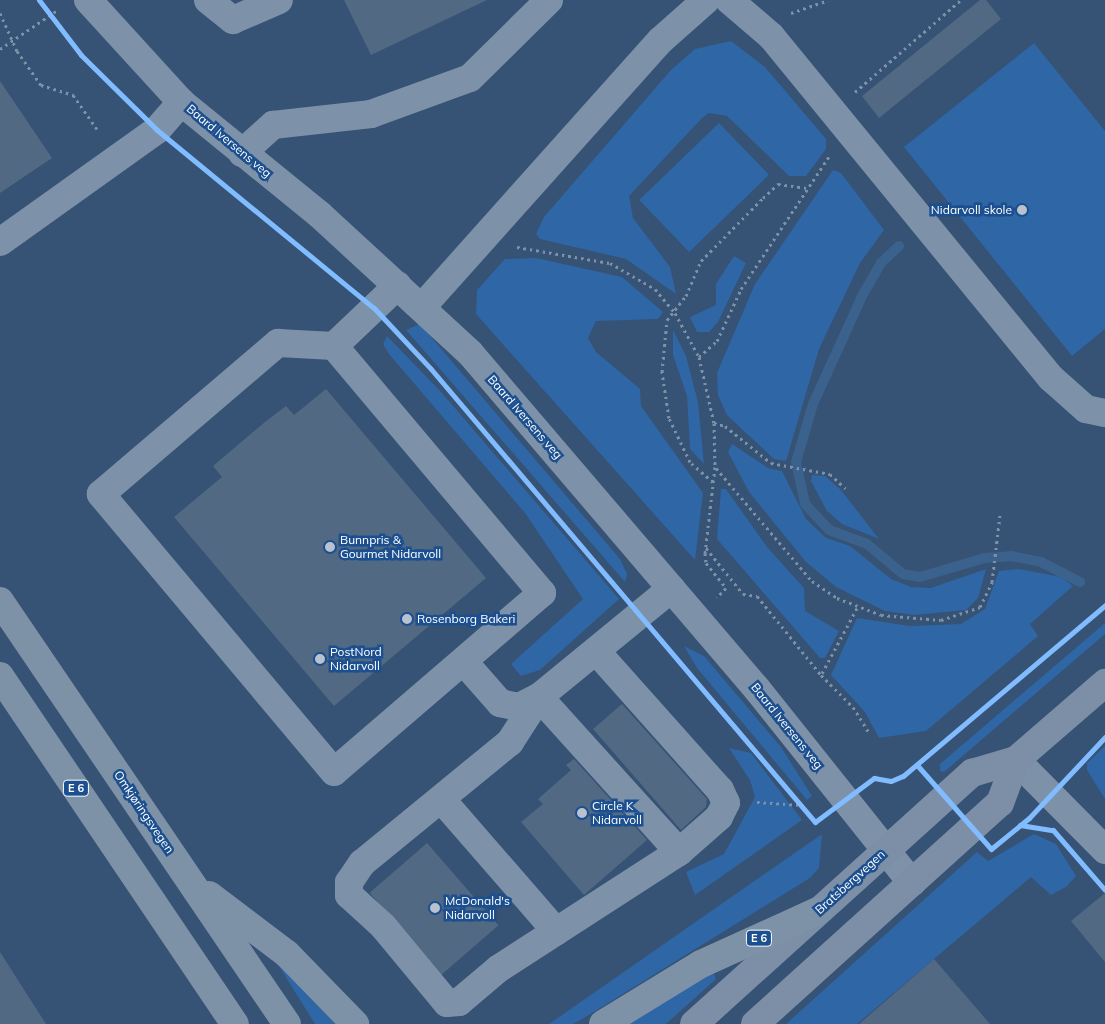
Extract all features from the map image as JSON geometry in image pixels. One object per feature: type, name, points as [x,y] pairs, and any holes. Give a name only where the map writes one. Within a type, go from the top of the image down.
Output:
[{"type":"highway","name":"Omkjøringsvegen","points":[[0,601],[287,1024]]},
{"type":"highway","name":"E 6","points":[[0,676],[235,1024]]},
{"type":"highway","points":[[191,882],[287,954],[355,1024]]},
{"type":"highway","name":"E 6","points":[[603,1024],[701,964],[818,911]]},
{"type":"main road","name":"Bratsbergvegen","points":[[694,1024],[972,772],[1016,760],[1105,682]]},
{"type":"main road","name":"Bratsbergvegen","points":[[754,1024],[1000,803],[1016,760]]},
{"type":"street","points":[[208,0],[233,20],[279,0]]},
{"type":"street","points":[[242,153],[273,125],[370,114],[470,78],[549,0]]},
{"type":"street","points":[[422,307],[661,40],[706,0]]},
{"type":"street","points":[[729,0],[771,36],[1051,378],[1086,409],[1105,413]]},
{"type":"street","name":"Baard Iversens veg","points":[[76,2],[181,102],[398,285],[470,353],[757,688],[883,851],[912,883]]},
{"type":"street","points":[[0,242],[157,130],[181,102]]},
{"type":"street","points":[[334,346],[542,593],[334,772],[101,494],[278,343],[334,346],[398,285]]},
{"type":"street","points":[[464,662],[500,703],[519,707],[540,697],[671,589]]},
{"type":"street","points":[[540,697],[510,742],[442,800],[362,864],[349,882],[349,895],[361,909],[383,926],[447,1003],[458,1002],[498,969],[678,852],[719,817],[726,803],[720,790],[596,651]]},
{"type":"street","points":[[540,697],[678,852]]},
{"type":"street","points":[[1016,760],[1105,850]]},
{"type":"street","points":[[442,800],[556,932]]},
{"type":"path","points":[[787,14],[828,0]]},
{"type":"path","points":[[832,112],[961,0]]},
{"type":"path","points":[[0,49],[76,2]]},
{"type":"path","points":[[0,13],[15,39],[17,51],[41,85],[72,95],[96,129]]},
{"type":"path","points":[[699,357],[717,341],[741,289],[832,148]]},
{"type":"path","points":[[713,482],[700,475],[678,442],[663,394],[664,330],[675,313],[701,260],[763,198],[778,184],[807,188]]},
{"type":"path","points":[[490,233],[513,247],[610,263],[655,288],[675,313],[699,357],[714,423],[716,467],[706,547],[706,564],[726,588],[711,602]]},
{"type":"path","points":[[714,423],[724,426],[771,463],[814,469],[830,474],[845,488]]},
{"type":"path","points":[[716,467],[789,558],[812,581],[856,608],[905,619],[954,618],[980,607],[994,574],[1000,516]]},
{"type":"path","points":[[706,547],[743,594],[757,596],[821,675],[853,707],[870,734]]},
{"type":"path","points":[[821,675],[856,608]]},
{"type":"path","points":[[761,802],[801,805]]},
{"type":"shaded area","points":[[731,41],[765,67],[826,139],[826,149],[806,176],[789,176],[727,116],[709,113],[702,118],[629,196],[633,218],[670,267],[676,294],[626,259],[540,239],[536,234],[544,217],[671,70],[695,49]]},
{"type":"shaded area","points":[[1034,43],[1105,131],[1105,329],[1072,356],[904,147]]},
{"type":"shaded area","points":[[719,123],[769,175],[689,252],[639,200]]},
{"type":"shaded area","points":[[833,170],[841,173],[884,230],[860,263],[819,349],[786,461],[774,459],[727,415],[718,395],[717,373],[755,284]]},
{"type":"shaded area","points":[[734,256],[746,263],[718,322],[709,332],[697,332],[690,317],[716,305],[716,284]]},
{"type":"shaded area","points":[[536,258],[622,277],[663,312],[658,319],[596,321],[588,338],[596,352],[640,389],[641,406],[703,493],[695,560],[476,314],[477,290],[505,259]]},
{"type":"shaded area","points":[[420,324],[620,559],[627,574],[625,582],[406,330]]},
{"type":"shaded area","points":[[673,330],[686,356],[698,402],[704,464],[690,449],[687,396],[673,355]]},
{"type":"shaded area","points":[[387,336],[442,393],[619,599],[540,670],[521,676],[511,664],[583,599],[525,513],[389,354],[383,344]]},
{"type":"shaded area","points":[[732,444],[768,468],[782,471],[806,519],[826,538],[850,546],[891,579],[911,587],[931,588],[986,569],[978,598],[966,610],[914,615],[885,611],[836,587],[806,562],[749,492],[728,452]]},
{"type":"shaded area","points":[[812,475],[825,476],[841,490],[879,539],[842,524],[827,511],[811,481]]},
{"type":"shaded area","points":[[721,489],[726,489],[767,547],[804,588],[805,611],[839,631],[825,658],[820,658],[717,539]]},
{"type":"shaded area","points":[[1019,569],[1061,577],[1073,586],[1030,624],[1038,636],[926,731],[879,738],[865,712],[831,675],[857,618],[910,626],[961,624],[985,609],[999,571]]},
{"type":"shaded area","points":[[1105,623],[1105,634],[944,772],[940,771],[940,764]]},
{"type":"shaded area","points":[[684,646],[704,656],[781,747],[812,796],[807,800],[697,668]]},
{"type":"shaded area","points":[[1105,746],[1105,799],[1087,770],[1087,763]]},
{"type":"shaded area","points":[[729,748],[751,753],[802,820],[695,895],[686,872],[724,854],[755,797],[750,780]]},
{"type":"shaded area","points":[[822,834],[819,868],[810,878],[584,1018],[573,1024],[549,1024]]},
{"type":"shaded area","points":[[1034,834],[1056,844],[1076,876],[1066,887],[1051,895],[1031,877],[857,1024],[786,1024],[977,852],[988,861]]},
{"type":"shaded area","points":[[277,963],[335,1024],[315,1024]]},
{"type":"shaded area","points":[[713,972],[716,979],[666,1024],[628,1024]]},
{"type":"building","points":[[344,0],[487,0],[371,55]]},
{"type":"building","points":[[980,0],[986,0],[1001,19],[879,118],[862,96]]},
{"type":"building","points":[[0,81],[52,158],[0,193]]},
{"type":"building","name":"Bunnpris & Gourmet Nidarvoll","points":[[326,389],[486,578],[334,706],[174,517],[222,477],[213,466],[265,422],[286,406],[294,415]]},
{"type":"building","points":[[622,704],[707,799],[706,807],[681,830],[593,729]]},
{"type":"building","name":"Circle K Nidarvoll","points":[[574,759],[647,840],[584,895],[521,822],[543,804],[538,799],[571,770],[566,765]]},
{"type":"building","points":[[427,843],[499,925],[441,975],[370,893]]},
{"type":"building","points":[[1105,893],[1105,962],[1071,921]]},
{"type":"building","points":[[0,952],[46,1024],[0,1024]]},
{"type":"building","points":[[934,959],[990,1024],[859,1024]]},
{"type":"waterway","points":[[899,246],[881,263],[864,292],[813,404],[796,462],[805,504],[829,530],[867,544],[903,574],[920,577],[985,558],[1011,556],[1041,562],[1080,582]]},
{"type":"cycle path","points":[[39,0],[81,55],[157,130],[374,308],[431,369],[815,822],[874,778],[891,781],[903,776],[1105,605]]},
{"type":"cycle path","points":[[917,765],[991,849],[1029,818],[1105,737]]},
{"type":"cycle path","points":[[1020,825],[1053,830],[1105,890]]},
{"type":"place","name":"Nidarvoll skole","points":[[1022,210]]},
{"type":"place","name":"Bunnpris & Gourmet Nidarvoll","points":[[330,547]]},
{"type":"place","name":"Rosenborg Bakeri","points":[[407,619]]},
{"type":"place","name":"PostNord Nidarvoll","points":[[320,659]]},
{"type":"place","name":"Circle K Nidarvoll","points":[[582,813]]},
{"type":"place","name":"McDonald's Nidarvoll","points":[[435,908]]}]
